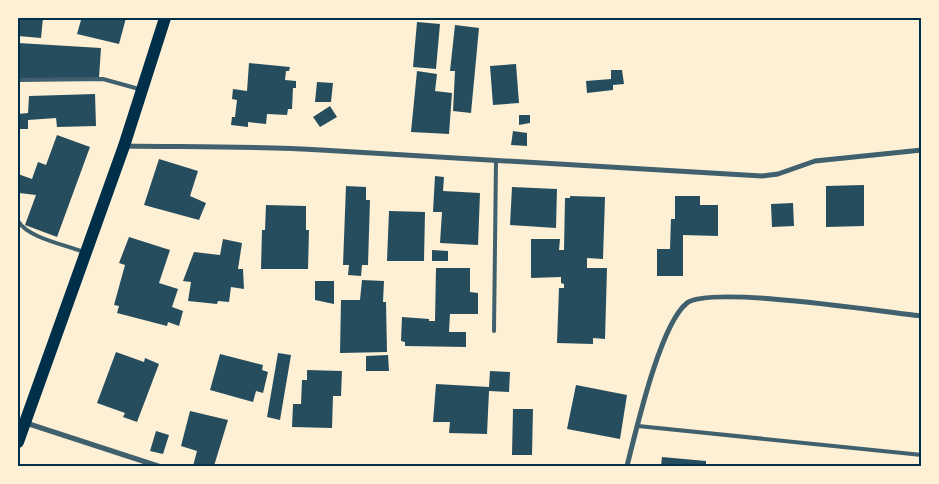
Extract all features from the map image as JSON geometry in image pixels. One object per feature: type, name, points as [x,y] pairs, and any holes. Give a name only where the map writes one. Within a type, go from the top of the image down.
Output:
[{"type":"main road","points":[[18,442],[124,146],[165,18]]},
{"type":"street","points":[[124,146],[320,150],[378,155],[762,176],[778,174],[815,161],[922,150]]},
{"type":"street","points":[[627,466],[657,360],[673,320],[688,302],[709,297],[766,298],[922,316]]},
{"type":"street","points":[[25,423],[158,466]]},
{"type":"lane","points":[[18,80],[103,79],[142,90]]},
{"type":"lane","points":[[494,331],[496,160]]},
{"type":"lane","points":[[18,221],[24,230],[86,252]]},
{"type":"lane","points":[[638,426],[922,455]]},
{"type":"building","points":[[18,18],[43,18],[41,38],[18,36]]},
{"type":"building","points":[[76,18],[126,18],[119,44],[77,34],[81,20]]},
{"type":"building","points":[[417,22],[440,24],[436,69],[413,67]]},
{"type":"building","points":[[455,25],[479,28],[471,113],[453,111],[455,71],[450,71]]},
{"type":"building","points":[[18,43],[101,48],[99,78],[18,78]]},
{"type":"building","points":[[249,63],[290,67],[289,71],[286,71],[285,80],[296,81],[296,88],[293,88],[292,109],[288,109],[287,115],[267,114],[266,124],[248,122],[248,127],[231,125],[232,117],[235,117],[237,100],[232,99],[233,89],[247,91]]},
{"type":"building","points":[[516,64],[519,103],[493,105],[490,66]]},
{"type":"building","points":[[611,70],[622,70],[624,84],[613,85],[613,90],[587,93],[586,81],[611,79]]},
{"type":"building","points":[[417,71],[437,74],[435,91],[452,93],[449,134],[411,132]]},
{"type":"building","points":[[317,82],[333,83],[331,102],[315,102]]},
{"type":"building","points":[[95,94],[96,126],[57,127],[56,118],[28,120],[28,129],[18,129],[18,114],[28,113],[29,96]]},
{"type":"building","points":[[330,106],[337,117],[320,127],[313,117]]},
{"type":"building","points":[[519,115],[530,115],[530,123],[519,125]]},
{"type":"building","points":[[513,131],[527,133],[527,146],[511,145]]},
{"type":"building","points":[[57,135],[90,147],[57,237],[25,225],[36,195],[19,193],[18,196],[18,174],[32,179],[38,162],[46,165]]},
{"type":"building","points":[[159,159],[198,171],[190,196],[206,203],[199,220],[144,205]]},
{"type":"building","points":[[435,176],[444,177],[443,191],[480,193],[478,245],[440,243],[442,212],[433,212]]},
{"type":"building","points":[[864,185],[864,226],[826,227],[826,186]]},
{"type":"building","points":[[346,186],[366,187],[366,200],[370,200],[368,265],[362,265],[361,276],[348,275],[349,265],[343,265]]},
{"type":"building","points":[[512,187],[557,189],[556,228],[510,225]]},
{"type":"building","points":[[570,196],[605,197],[603,259],[587,258],[587,268],[607,268],[605,339],[593,338],[593,344],[557,343],[559,288],[564,288],[564,284],[561,283],[561,277],[531,278],[531,239],[560,239],[559,250],[564,250],[565,198],[570,198]]},
{"type":"building","points":[[675,196],[700,196],[700,205],[718,205],[718,236],[683,235],[683,276],[657,276],[657,249],[670,249],[671,219],[675,219]]},
{"type":"building","points":[[793,203],[794,226],[772,227],[771,204]]},
{"type":"building","points":[[266,205],[306,206],[306,230],[309,230],[308,269],[261,269],[262,230],[265,230]]},
{"type":"building","points":[[389,211],[425,212],[424,261],[387,261]]},
{"type":"building","points":[[129,237],[170,250],[159,283],[178,289],[172,307],[183,311],[179,326],[168,322],[167,326],[117,313],[119,306],[114,305],[125,265],[119,263]]},
{"type":"building","points":[[223,239],[242,243],[238,269],[243,269],[244,289],[231,287],[229,302],[218,301],[217,304],[188,301],[191,282],[183,281],[194,252],[220,255]]},
{"type":"building","points":[[432,250],[448,251],[448,261],[432,261]]},
{"type":"building","points":[[436,268],[470,268],[470,292],[478,293],[478,314],[450,314],[449,332],[466,332],[466,347],[405,346],[405,342],[401,341],[402,317],[435,321]]},
{"type":"building","points":[[362,280],[384,281],[383,302],[386,302],[387,352],[340,353],[341,300],[360,300]]},
{"type":"building","points":[[315,281],[334,281],[334,304],[315,300]]},
{"type":"building","points":[[116,352],[144,362],[145,358],[159,364],[137,422],[123,417],[125,413],[97,403]]},
{"type":"building","points":[[278,353],[291,355],[280,420],[267,417]]},
{"type":"building","points":[[220,354],[263,365],[262,370],[268,372],[263,393],[256,391],[253,402],[210,390]]},
{"type":"building","points":[[388,355],[389,371],[366,371],[366,356]]},
{"type":"building","points":[[307,370],[342,371],[341,396],[333,396],[332,428],[292,427],[293,404],[301,404],[302,380],[307,380]]},
{"type":"building","points":[[490,371],[510,372],[509,392],[489,391],[487,434],[449,433],[450,422],[433,422],[436,384],[489,387]]},
{"type":"building","points":[[576,385],[627,395],[620,439],[567,429]]},
{"type":"building","points":[[513,409],[533,409],[532,455],[512,455]]},
{"type":"building","points":[[190,411],[228,420],[214,466],[193,466],[197,451],[181,446]]},
{"type":"building","points":[[156,431],[169,435],[163,454],[150,451]]},
{"type":"building","points":[[662,457],[706,461],[706,466],[661,466]]}]
